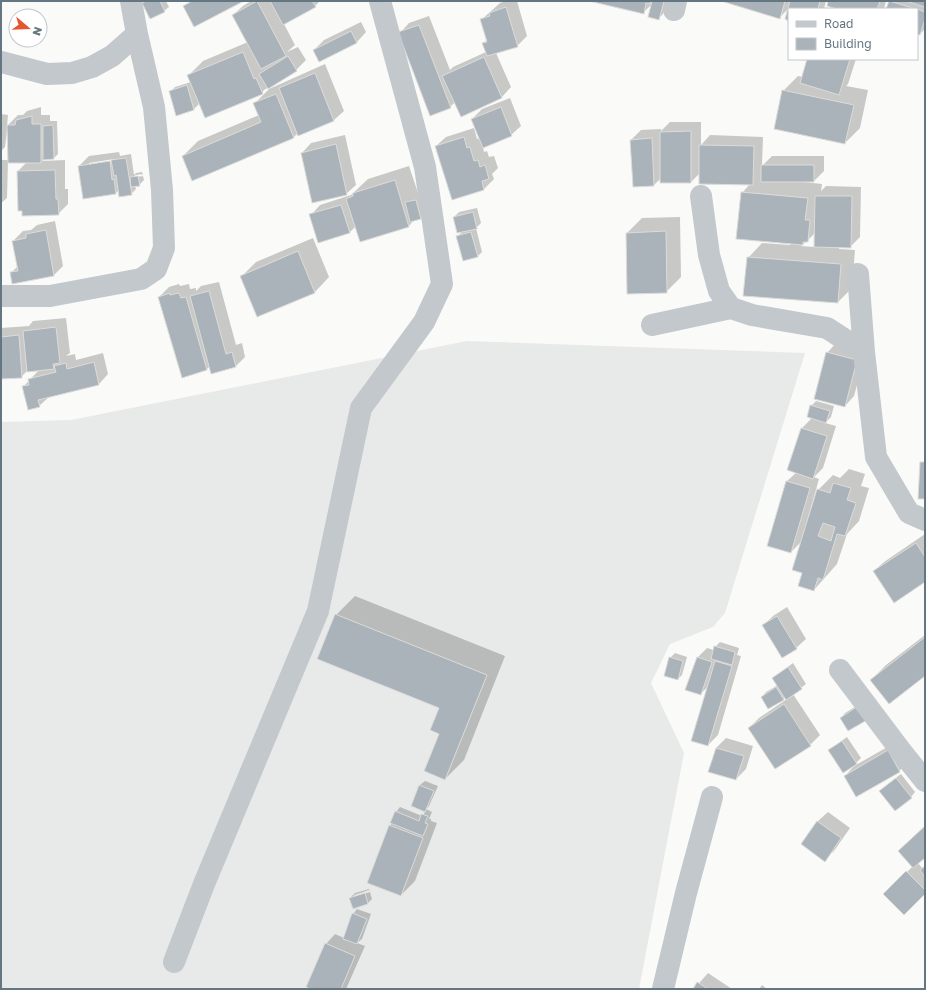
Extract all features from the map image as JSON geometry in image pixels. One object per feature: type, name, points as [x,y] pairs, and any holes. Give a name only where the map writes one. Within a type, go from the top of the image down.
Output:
[{"type":"street","points":[[1,296],[50,296],[141,280],[156,269],[164,248],[162,190],[154,107],[130,1]]},
{"type":"street","points":[[174,962],[207,877],[318,612],[361,408],[424,322],[442,284],[425,167],[380,1]]},
{"type":"street","points":[[1,62],[47,74],[72,73],[92,67],[112,56],[137,34]]},
{"type":"street","points":[[701,196],[709,255],[719,291],[731,308]]},
{"type":"street","points":[[858,274],[864,352],[876,458],[909,513],[925,520]]},
{"type":"street","points":[[652,324],[731,308],[752,315],[827,328],[864,352]]},
{"type":"street","points":[[840,670],[925,781]]},
{"type":"street","points":[[663,989],[686,892],[712,797]]},
{"type":"shaded area","points":[[467,341],[805,353],[725,613],[713,627],[670,644],[651,683],[684,753],[639,989],[1,989],[1,422],[71,420]]},
{"type":"building","points":[[146,1],[160,1],[165,12],[150,19],[142,3]]},
{"type":"building","points":[[192,1],[244,1],[194,27],[183,6]]},
{"type":"building","points":[[257,1],[286,56],[261,69],[232,15]]},
{"type":"building","points":[[270,1],[312,1],[316,7],[283,25]]},
{"type":"building","points":[[589,1],[650,1],[650,4],[646,3],[644,14]]},
{"type":"building","points":[[652,1],[664,1],[659,20],[648,17]]},
{"type":"building","points":[[721,1],[785,1],[780,19]]},
{"type":"building","points":[[790,1],[820,1],[818,8],[788,8]]},
{"type":"building","points":[[828,1],[880,1],[877,8],[834,8],[827,6]]},
{"type":"building","points":[[889,1],[913,8],[886,8]]},
{"type":"building","points":[[906,1],[925,1],[925,7]]},
{"type":"building","points":[[506,7],[518,47],[487,56],[482,43],[487,42],[480,19],[490,16],[489,13]]},
{"type":"building","points":[[788,8],[788,20],[785,19]]},
{"type":"building","points":[[918,9],[925,12],[925,19],[920,35],[918,34]]},
{"type":"building","points":[[419,25],[451,108],[430,116],[398,32]]},
{"type":"building","points":[[351,31],[357,43],[319,62],[313,50]]},
{"type":"building","points":[[243,52],[254,79],[256,78],[263,94],[205,118],[187,75]]},
{"type":"building","points":[[288,56],[297,71],[268,89],[259,74]]},
{"type":"building","points":[[484,57],[502,98],[461,117],[442,76]]},
{"type":"building","points":[[807,60],[850,60],[839,95],[800,83]]},
{"type":"building","points":[[315,73],[334,121],[298,136],[279,88]]},
{"type":"building","points":[[187,85],[194,110],[176,116],[169,91]]},
{"type":"building","points":[[782,90],[854,105],[845,144],[774,129]]},
{"type":"building","points":[[276,94],[294,138],[192,181],[182,156],[261,122],[253,103]]},
{"type":"building","points":[[501,107],[512,136],[483,148],[471,119]]},
{"type":"building","points":[[32,116],[32,124],[41,124],[41,163],[8,163],[7,125],[15,125],[16,120]]},
{"type":"building","points":[[53,125],[54,159],[43,160],[43,126]]},
{"type":"building","points":[[691,131],[691,183],[660,183],[660,132]]},
{"type":"building","points":[[464,137],[467,148],[470,147],[474,161],[478,160],[480,167],[485,165],[489,179],[482,181],[484,190],[452,200],[435,146]]},
{"type":"building","points":[[652,138],[654,186],[633,187],[630,140]]},
{"type":"building","points":[[336,144],[347,195],[312,203],[301,153]]},
{"type":"building","points":[[699,145],[754,146],[753,185],[699,184]]},
{"type":"building","points":[[126,158],[132,195],[119,197],[116,175],[114,176],[111,160]]},
{"type":"building","points":[[110,161],[112,180],[114,179],[116,194],[83,199],[78,166]]},
{"type":"building","points":[[761,165],[814,165],[814,182],[761,182]]},
{"type":"building","points":[[55,170],[56,199],[58,199],[59,215],[22,216],[22,211],[18,211],[17,171]]},
{"type":"building","points":[[138,176],[140,186],[131,187],[130,177]]},
{"type":"building","points":[[395,180],[409,227],[360,242],[346,199],[353,196],[353,193]]},
{"type":"building","points":[[741,192],[808,198],[805,220],[810,220],[808,242],[803,242],[803,245],[736,239]]},
{"type":"building","points":[[815,196],[852,196],[851,248],[814,247]]},
{"type":"building","points":[[416,200],[421,219],[410,222],[405,202]]},
{"type":"building","points":[[341,205],[350,233],[318,243],[309,214]]},
{"type":"building","points":[[473,212],[477,229],[457,233],[453,217]]},
{"type":"building","points":[[46,230],[54,276],[12,284],[10,272],[18,271],[12,241],[26,238],[26,234]]},
{"type":"building","points":[[666,231],[667,293],[627,294],[626,233]]},
{"type":"building","points":[[471,232],[478,257],[463,261],[456,236]]},
{"type":"building","points":[[298,251],[315,293],[257,317],[240,276]]},
{"type":"building","points":[[747,257],[841,264],[838,303],[743,296]]},
{"type":"building","points":[[209,291],[226,354],[232,352],[236,367],[211,374],[190,296]]},
{"type":"building","points":[[170,293],[170,295],[179,293],[181,298],[186,297],[207,370],[182,378],[158,297]]},
{"type":"building","points":[[56,327],[60,363],[53,364],[54,369],[27,372],[23,331]]},
{"type":"building","points":[[19,335],[22,378],[1,379],[1,337]]},
{"type":"building","points":[[826,352],[857,360],[845,407],[814,399]]},
{"type":"building","points":[[94,362],[99,385],[38,400],[40,407],[28,410],[22,386],[29,385],[28,379],[56,372],[54,366],[66,363],[67,369]]},
{"type":"building","points":[[810,405],[830,411],[826,423],[807,417]]},
{"type":"building","points":[[801,428],[827,436],[813,479],[787,470]]},
{"type":"building","points":[[920,462],[925,462],[925,499],[918,499]]},
{"type":"building","points":[[786,481],[810,488],[791,553],[767,546]]},
{"type":"building","points":[[833,483],[851,488],[847,500],[856,503],[845,536],[837,534],[823,580],[818,578],[814,591],[798,586],[802,573],[792,570],[817,489],[830,493]],"holes":[[[823,523],[835,527],[831,541],[818,536]]]},
{"type":"building","points":[[916,543],[925,557],[925,582],[894,603],[873,571]]},
{"type":"building","points":[[335,614],[487,675],[445,780],[424,771],[439,734],[430,730],[439,708],[317,659]]},
{"type":"building","points":[[777,616],[797,649],[782,658],[762,625]]},
{"type":"building","points":[[925,637],[925,676],[889,704],[870,680]]},
{"type":"building","points":[[714,646],[735,652],[732,665],[711,659]]},
{"type":"building","points":[[669,657],[683,661],[678,680],[664,676]]},
{"type":"building","points":[[697,657],[712,662],[701,695],[685,690]]},
{"type":"building","points":[[715,661],[732,666],[708,746],[691,741]]},
{"type":"building","points":[[788,667],[802,689],[786,700],[772,678]]},
{"type":"building","points":[[776,687],[784,700],[768,709],[761,697]]},
{"type":"building","points":[[784,704],[811,746],[775,769],[748,728]]},
{"type":"building","points":[[858,706],[867,720],[848,731],[840,718]]},
{"type":"building","points":[[842,741],[857,764],[843,773],[828,750]]},
{"type":"building","points":[[716,748],[744,756],[736,780],[708,772]]},
{"type":"building","points":[[888,750],[900,772],[856,797],[844,776]]},
{"type":"building","points":[[896,778],[912,798],[895,811],[879,791]]},
{"type":"building","points":[[419,785],[434,791],[425,812],[411,806]]},
{"type":"building","points":[[395,811],[419,821],[421,814],[428,816],[425,823],[428,824],[423,836],[390,823]]},
{"type":"building","points":[[817,821],[841,838],[825,862],[801,844]]},
{"type":"building","points":[[389,825],[423,838],[401,896],[367,883]]},
{"type":"building","points":[[925,826],[925,858],[913,868],[898,851]]},
{"type":"building","points":[[925,866],[925,877],[920,870]]},
{"type":"building","points":[[906,871],[925,890],[925,894],[904,915],[883,894]]},
{"type":"building","points":[[365,893],[368,904],[353,909],[349,898]]},
{"type":"building","points":[[352,913],[367,919],[357,944],[343,939]]},
{"type":"building","points":[[325,943],[355,956],[341,989],[310,989],[306,987]]},
{"type":"building","points":[[697,982],[708,989],[693,989]]}]
